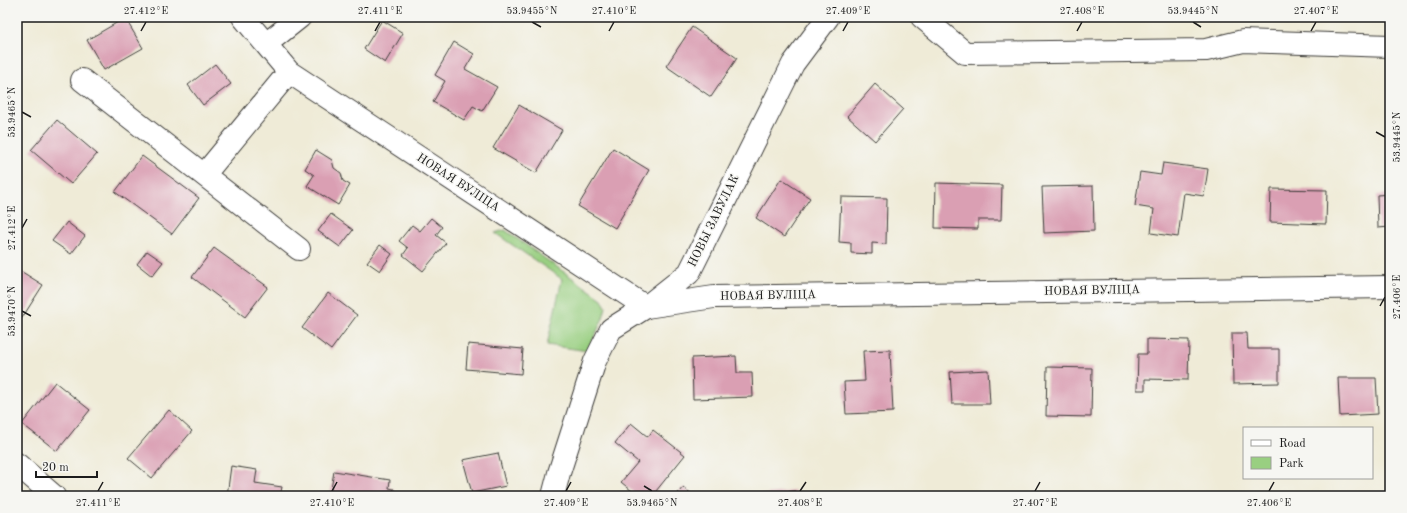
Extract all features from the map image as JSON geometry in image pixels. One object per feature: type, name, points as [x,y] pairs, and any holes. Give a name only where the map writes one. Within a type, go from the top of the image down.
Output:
[{"type":"street","name":"НОВАЯ ВУЛІЦА","points":[[243,17],[289,72],[646,307],[714,297],[1390,287]]},
{"type":"street","points":[[266,44],[300,17]]},
{"type":"street","name":"НОВЫ ЗАВУЛАК","points":[[553,496],[595,361],[611,329],[646,307],[689,272],[793,64],[828,17]]},
{"type":"street","points":[[922,17],[964,53],[1206,50],[1243,41],[1390,46]]},
{"type":"street","points":[[204,174],[289,72]]},
{"type":"street","points":[[82,80],[299,249]]},
{"type":"street","points":[[17,464],[54,496]]},
{"type":"green space","points":[[505,230],[602,299],[606,307],[603,318],[588,351],[547,345],[562,279],[495,233]]},
{"type":"building","points":[[125,18],[143,48],[104,70],[87,40]]},
{"type":"building","points":[[382,20],[403,33],[385,63],[364,49]]},
{"type":"building","points":[[692,27],[737,58],[711,97],[666,66]]},
{"type":"building","points":[[454,42],[474,54],[465,69],[497,87],[482,111],[473,106],[464,120],[433,102],[445,81],[435,75]]},
{"type":"building","points":[[215,64],[231,84],[203,105],[188,85]]},
{"type":"building","points":[[875,84],[903,109],[875,141],[847,116]]},
{"type":"building","points":[[519,105],[562,130],[536,173],[493,148]]},
{"type":"building","points":[[57,120],[97,154],[71,184],[31,150]]},
{"type":"building","points":[[613,148],[649,170],[615,228],[578,206]]},
{"type":"building","points":[[316,150],[332,160],[334,168],[341,173],[343,181],[350,185],[338,205],[307,186],[314,175],[305,169]]},
{"type":"building","points":[[142,156],[199,198],[172,234],[115,192]]},
{"type":"building","points":[[1163,163],[1208,169],[1204,196],[1184,193],[1178,237],[1151,233],[1154,209],[1135,206],[1140,172],[1161,175]]},
{"type":"building","points":[[781,179],[810,198],[784,237],[756,218]]},
{"type":"building","points":[[936,183],[1002,185],[1001,220],[978,220],[978,229],[935,228]]},
{"type":"building","points":[[1093,186],[1094,231],[1044,233],[1042,187]]},
{"type":"building","points":[[1271,189],[1327,190],[1326,224],[1270,222]]},
{"type":"building","points":[[1390,194],[1390,227],[1378,228],[1377,195]]},
{"type":"building","points":[[841,197],[887,198],[886,244],[872,243],[872,254],[851,253],[851,243],[839,242]]},
{"type":"building","points":[[331,214],[353,230],[340,247],[318,231]]},
{"type":"building","points":[[431,218],[442,227],[436,235],[446,243],[423,271],[403,255],[408,248],[399,241],[412,225],[420,231]]},
{"type":"building","points":[[67,222],[85,236],[71,254],[52,241]]},
{"type":"building","points":[[380,245],[392,254],[380,271],[367,262]]},
{"type":"building","points":[[214,248],[268,287],[245,317],[192,277]]},
{"type":"building","points":[[147,251],[163,262],[152,276],[137,264]]},
{"type":"building","points":[[19,270],[43,285],[22,318],[17,315],[17,273]]},
{"type":"building","points":[[328,293],[357,315],[331,350],[302,328]]},
{"type":"building","points":[[1232,333],[1247,333],[1248,349],[1279,349],[1279,383],[1233,384]]},
{"type":"building","points":[[1147,339],[1189,340],[1188,380],[1145,379],[1145,390],[1137,390],[1138,354],[1147,354]]},
{"type":"building","points":[[468,344],[523,349],[521,374],[466,369]]},
{"type":"building","points":[[890,350],[893,412],[846,414],[844,382],[865,381],[863,351]]},
{"type":"building","points":[[736,356],[737,373],[752,373],[753,397],[693,399],[692,358]]},
{"type":"building","points":[[1047,367],[1092,368],[1091,417],[1046,416]]},
{"type":"building","points":[[988,370],[990,404],[952,404],[950,372]]},
{"type":"building","points":[[1338,378],[1376,378],[1378,414],[1340,416]]},
{"type":"building","points":[[55,382],[90,410],[57,451],[22,424]]},
{"type":"building","points":[[169,410],[192,431],[152,478],[128,458]]},
{"type":"building","points":[[631,423],[648,437],[653,430],[685,455],[652,496],[638,496],[621,482],[638,462],[615,443]]},
{"type":"building","points":[[498,453],[506,486],[472,493],[463,460]]},
{"type":"building","points":[[231,466],[257,470],[255,483],[282,487],[280,496],[227,496]]},
{"type":"building","points":[[334,471],[390,480],[389,488],[394,489],[393,496],[330,496]]},
{"type":"building","points":[[683,487],[694,496],[676,496]]},
{"type":"building","points":[[795,491],[796,496],[758,496],[758,495]]}]
